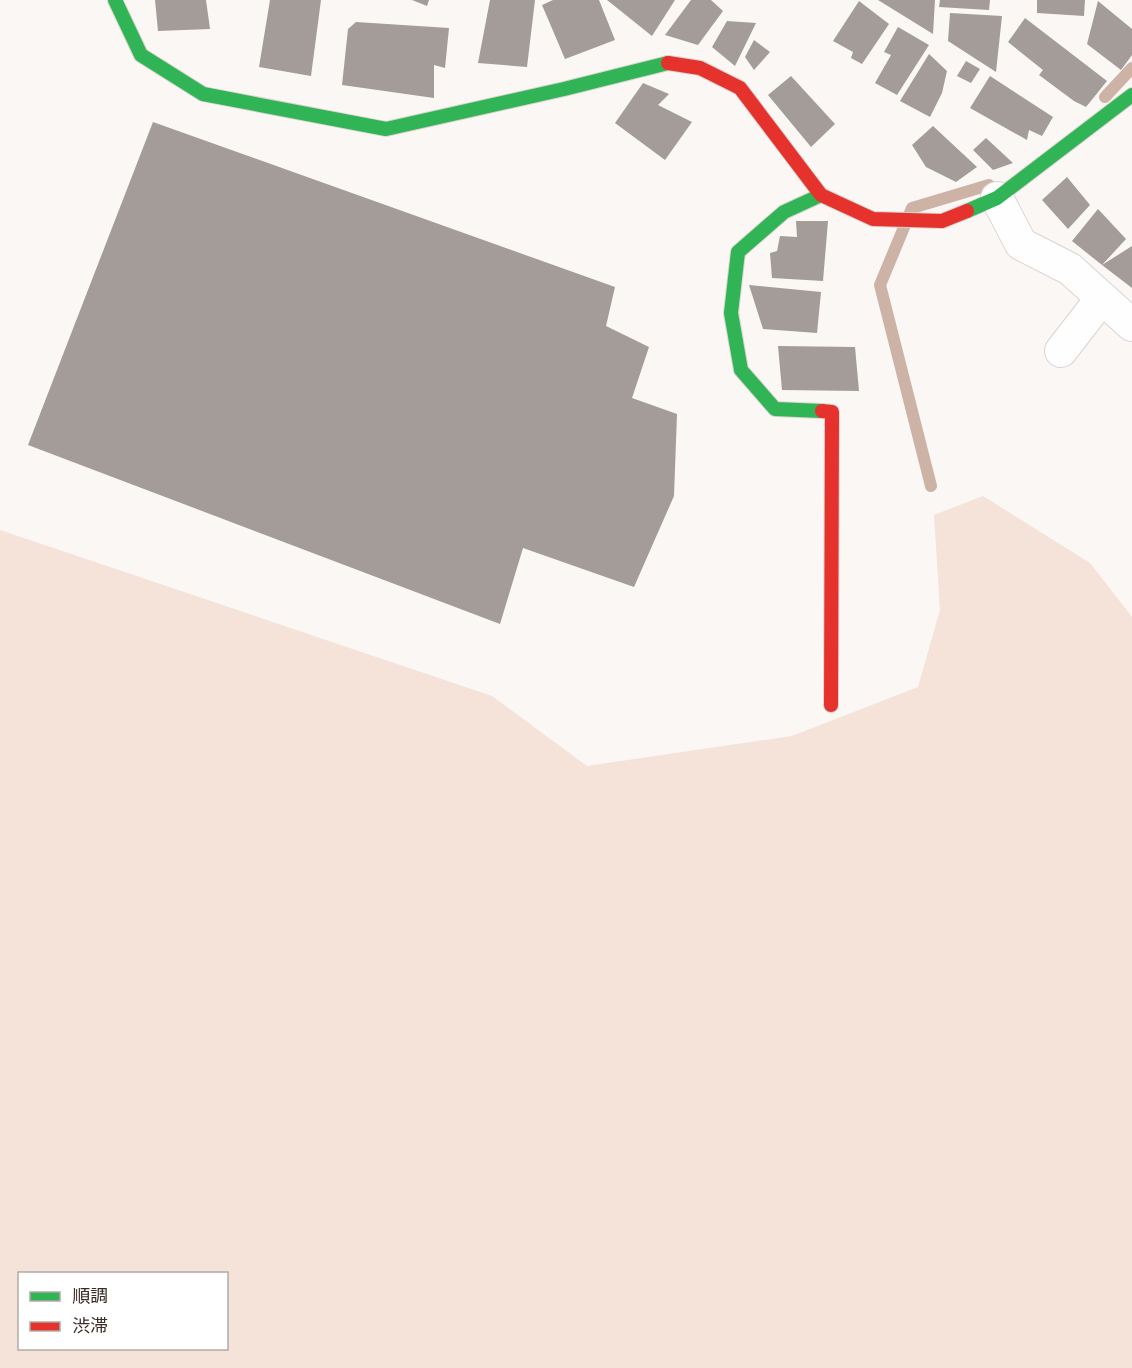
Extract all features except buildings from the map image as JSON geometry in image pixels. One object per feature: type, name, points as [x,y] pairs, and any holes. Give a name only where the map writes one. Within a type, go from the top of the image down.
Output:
[{"type":"street","points":[[115,0],[141,55],[203,94],[386,129],[564,89],[670,62],[700,68],[740,88],[821,195],[873,219],[942,221],[997,198],[1132,95]]},
{"type":"street","points":[[821,195],[784,212],[738,252],[731,313],[741,370],[775,409],[832,412],[831,705]]},
{"type":"street","points":[[997,198],[1021,244],[1070,269],[1132,325]]},
{"type":"street","points":[[1061,351],[1102,298]]},
{"type":"shaded area","points":[[983,496],[1090,563],[1132,617],[1132,1368],[0,1368],[0,530],[492,696],[587,766],[792,736],[918,687],[940,610],[934,515]]},
{"type":"waterway","points":[[1105,97],[1132,68]]},
{"type":"waterway","points":[[931,486],[880,285],[912,208],[989,185]]},
{"type":"traffic: fast","points":[[115,0],[141,55],[203,94],[386,129],[668,63]]},
{"type":"traffic: fast","points":[[967,211],[997,198],[1132,95]]},
{"type":"traffic: fast","points":[[821,195],[784,212],[738,252],[731,313],[741,370],[775,409],[822,411]]},
{"type":"traffic: jam","points":[[668,63],[700,68],[740,88],[821,195],[873,219],[942,221],[967,211]]},
{"type":"traffic: jam","points":[[822,411],[832,412],[831,705]]}]
